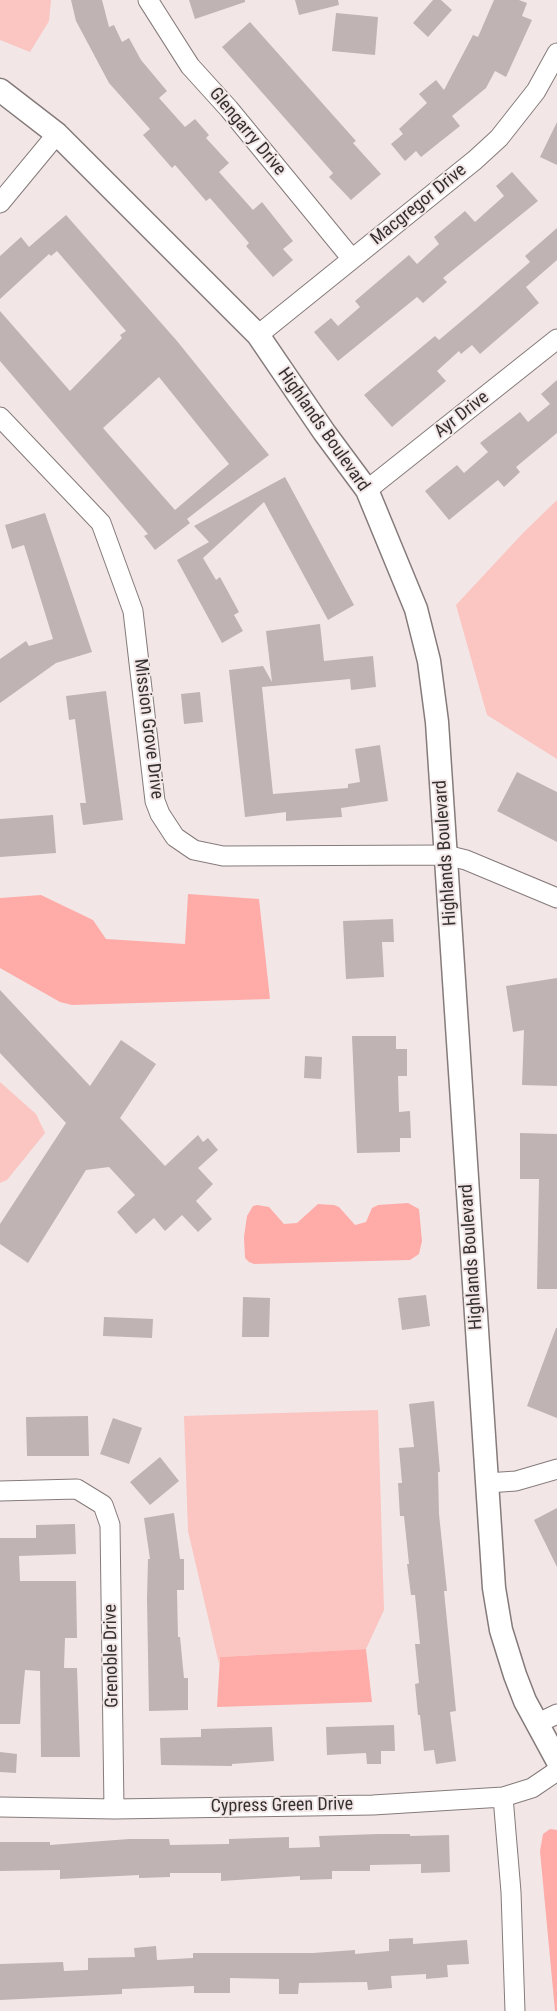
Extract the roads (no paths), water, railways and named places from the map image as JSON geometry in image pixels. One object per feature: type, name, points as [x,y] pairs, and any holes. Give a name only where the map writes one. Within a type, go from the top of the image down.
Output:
[{"type":"street","name":"Glengarry Drive","points":[[148,0],[190,66],[229,109],[352,259]]},
{"type":"street","name":"Macgregor Drive","points":[[258,335],[499,138],[536,91],[552,75],[557,53]]},
{"type":"street","name":"Highlands Boulevard","points":[[0,90],[57,134],[258,335],[324,432],[367,490],[409,587],[429,661],[437,722],[494,1588],[501,1630],[515,1675],[536,1724],[557,1760]]},
{"type":"street","points":[[0,203],[57,134]]},
{"type":"street","name":"Ayr Drive","points":[[367,490],[557,340]]},
{"type":"street","name":"Mission Grove Drive","points":[[0,417],[101,523],[134,611],[155,801],[160,814],[175,837],[194,850],[223,856],[446,855],[466,860],[557,898]]},
{"type":"street","points":[[487,1483],[516,1481],[557,1469]]},
{"type":"street","name":"Grenoble Drive","points":[[0,1491],[77,1489],[103,1505],[110,1525],[114,1808]]},
{"type":"street","points":[[536,1724],[557,1714]]},
{"type":"street","name":"Cypress Green Drive","points":[[0,1807],[114,1808],[373,1805],[503,1797],[532,1788],[557,1771]]},
{"type":"street","points":[[503,1797],[511,1892],[515,2011]]}]
